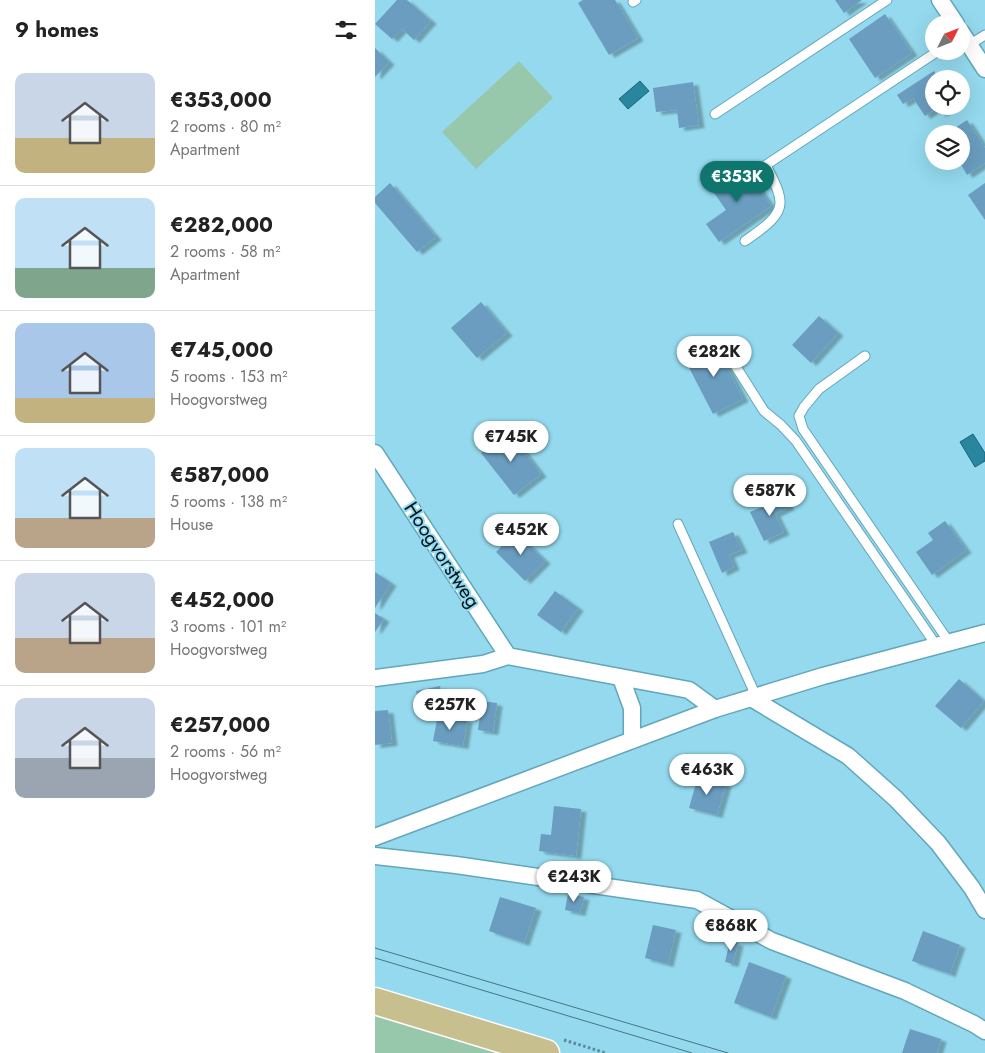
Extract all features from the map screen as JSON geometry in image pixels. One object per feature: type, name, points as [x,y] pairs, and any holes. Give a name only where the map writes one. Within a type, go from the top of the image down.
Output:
[{"type":"main road","points":[[375,1000],[546,1053]]},
{"type":"street","points":[[940,0],[950,15]]},
{"type":"street","points":[[970,46],[985,69]]},
{"type":"street","name":"Hoogvorstweg","points":[[375,453],[508,656]]},
{"type":"street","points":[[375,837],[715,708],[823,676],[985,633]]},
{"type":"street","points":[[375,678],[483,664],[508,656],[689,690],[715,708]]},
{"type":"street","points":[[621,678],[632,708],[632,740]]},
{"type":"street","points":[[754,697],[848,756],[896,799],[938,843],[972,888],[985,910]]},
{"type":"street","points":[[375,856],[457,865],[697,900],[772,941],[905,991],[985,1031]]},
{"type":"lane","points":[[715,114],[887,0]]},
{"type":"lane","points":[[970,34],[985,35]]},
{"type":"lane","points":[[745,241],[775,217],[781,203],[776,186],[766,166],[925,60]]},
{"type":"lane","points":[[721,343],[764,411],[796,441],[943,643]]},
{"type":"lane","points":[[865,356],[819,389],[799,416],[803,429],[943,643]]},
{"type":"lane","points":[[678,524],[754,697]]},
{"type":"green space","points":[[519,61],[553,98],[476,169],[442,132]]},
{"type":"green space","points":[[375,1014],[503,1053],[375,1053]]},
{"type":"water","points":[[640,81],[649,91],[628,109],[619,99]]},
{"type":"water","points":[[973,434],[985,453],[985,461],[975,467],[960,442]]},
{"type":"building","points":[[397,0],[407,0],[431,21],[414,40],[402,29],[392,39],[375,24]]},
{"type":"building","points":[[583,0],[615,0],[638,38],[609,55],[578,3]]},
{"type":"building","points":[[835,0],[862,0],[844,13]]},
{"type":"building","points":[[885,14],[912,53],[875,78],[849,39]]},
{"type":"building","points":[[375,48],[389,62],[375,77]]},
{"type":"building","points":[[925,77],[926,115],[925,116],[913,98],[903,104],[897,95]]},
{"type":"building","points":[[693,82],[699,125],[679,128],[677,110],[656,112],[653,88]]},
{"type":"building","points":[[967,120],[985,148],[985,163],[967,175],[964,170],[970,170],[970,125],[960,125]]},
{"type":"building","points":[[743,165],[771,206],[719,242],[706,224],[726,210],[710,187]]},
{"type":"building","points":[[390,183],[436,237],[417,252],[375,203],[375,197]]},
{"type":"building","points":[[985,183],[985,220],[968,195]]},
{"type":"building","points":[[481,302],[507,333],[477,358],[451,328]]},
{"type":"building","points":[[819,316],[838,333],[811,363],[792,345]]},
{"type":"building","points":[[714,342],[743,399],[713,414],[684,358]]},
{"type":"building","points":[[509,432],[541,474],[514,495],[481,453]]},
{"type":"building","points":[[782,492],[789,507],[775,514],[784,532],[764,541],[750,512],[767,505],[765,500]]},
{"type":"building","points":[[945,521],[966,550],[932,575],[916,552],[933,540],[928,533]]},
{"type":"building","points":[[516,532],[545,561],[525,581],[496,552]]},
{"type":"building","points":[[733,532],[742,550],[729,555],[734,567],[722,573],[709,542]]},
{"type":"building","points":[[375,572],[391,583],[375,608]]},
{"type":"building","points":[[555,591],[578,608],[561,632],[537,615]]},
{"type":"building","points":[[375,613],[384,619],[375,632]]},
{"type":"building","points":[[959,679],[984,701],[961,728],[935,706]]},
{"type":"building","points":[[440,686],[444,703],[420,709],[416,691]]},
{"type":"building","points":[[482,701],[497,703],[493,732],[478,730]]},
{"type":"building","points":[[388,710],[392,743],[375,745],[375,711]]},
{"type":"building","points":[[438,715],[467,720],[463,746],[433,741]]},
{"type":"building","points":[[698,776],[726,784],[717,815],[689,808]]},
{"type":"building","points":[[554,806],[581,809],[576,856],[539,851],[541,834],[551,835]]},
{"type":"building","points":[[568,894],[584,897],[580,913],[565,910]]},
{"type":"building","points":[[500,897],[536,908],[524,943],[489,931]]},
{"type":"building","points":[[653,925],[676,930],[668,964],[645,958]]},
{"type":"building","points":[[923,931],[960,945],[950,974],[912,961]]},
{"type":"building","points":[[730,941],[738,943],[733,964],[725,962]]},
{"type":"building","points":[[749,962],[786,976],[771,1017],[734,1003]]},
{"type":"building","points":[[910,1029],[941,1039],[937,1053],[902,1053]]},
{"type":"tram line","points":[[375,948],[728,1053]]},
{"type":"tram line","points":[[375,958],[692,1053]]}]
